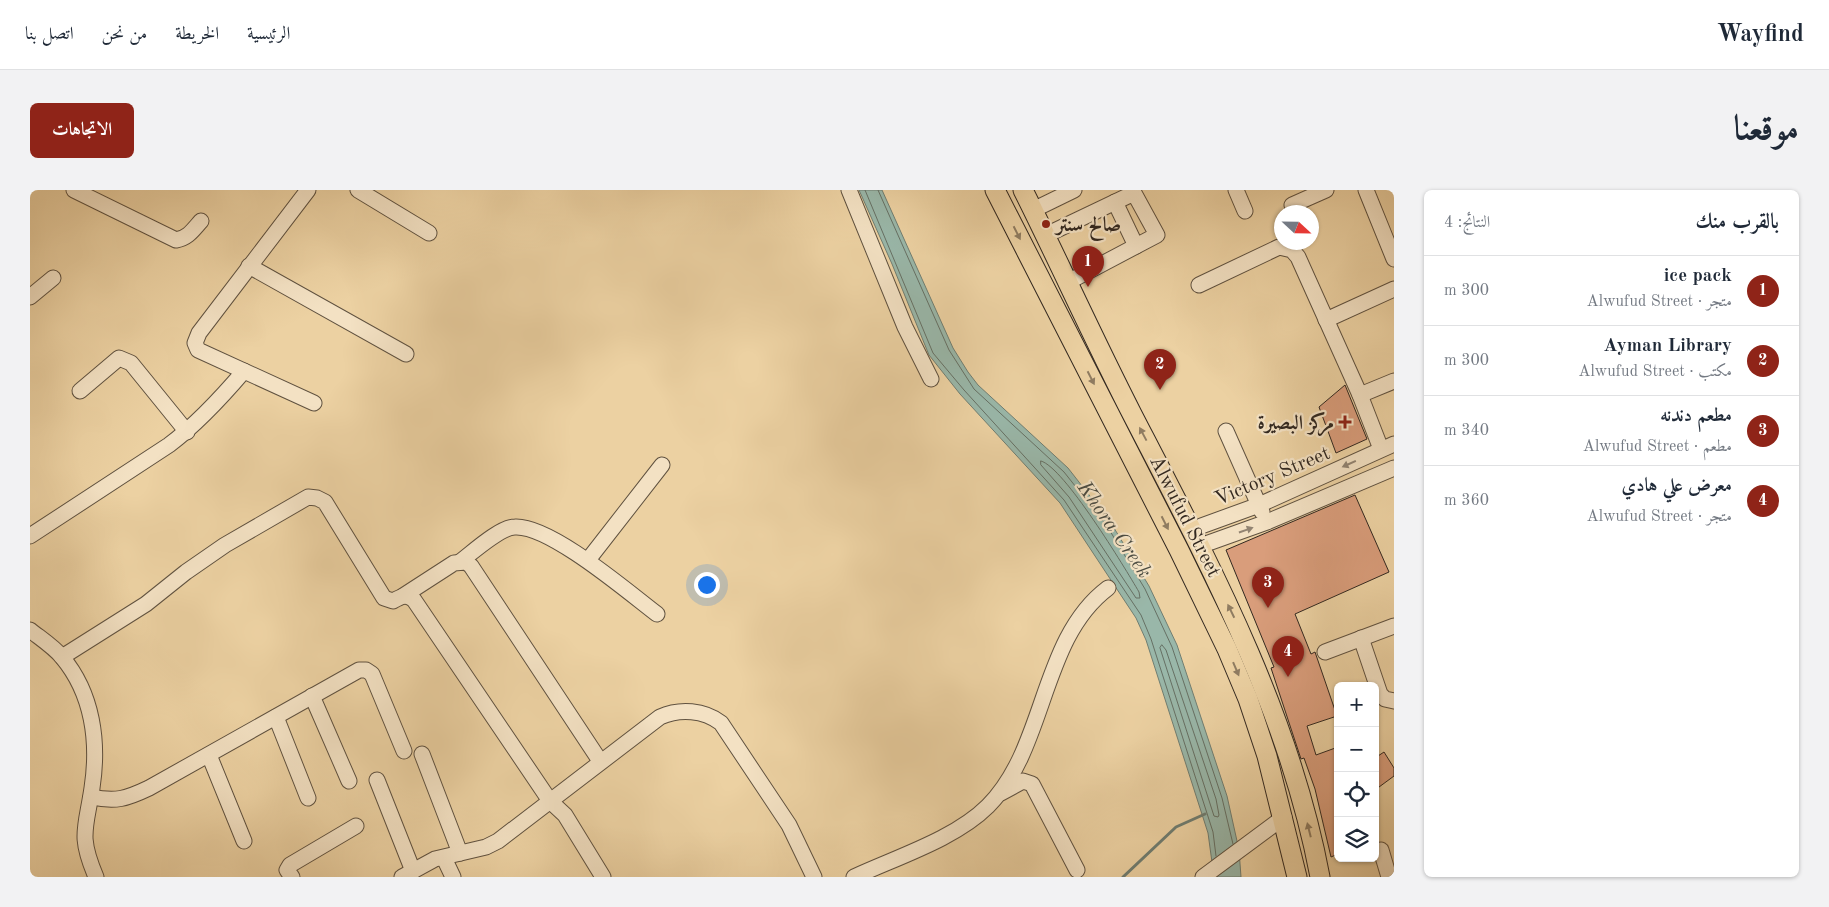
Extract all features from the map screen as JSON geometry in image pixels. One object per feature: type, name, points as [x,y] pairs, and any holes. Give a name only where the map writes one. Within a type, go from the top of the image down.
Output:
[{"type":"main road","name":"Alwufud Street","points":[[995,190],[1179,550],[1227,649],[1248,699],[1268,756],[1297,877]]},
{"type":"main road","name":"Alwufud Street","points":[[1023,190],[1248,647],[1282,737],[1307,820],[1320,877]]},
{"type":"street","points":[[74,190],[176,240],[183,239],[190,234],[201,221]]},
{"type":"street","points":[[308,190],[199,333],[195,343],[198,350],[314,402]]},
{"type":"street","points":[[358,190],[429,233]]},
{"type":"street","points":[[850,190],[905,326],[931,379]]},
{"type":"street","points":[[1033,210],[1074,190]]},
{"type":"street","points":[[1236,190],[1245,211]]},
{"type":"street","points":[[1292,205],[1326,190]]},
{"type":"street","points":[[1366,190],[1394,259]]},
{"type":"street","points":[[1046,235],[1134,193],[1158,235],[1068,282]]},
{"type":"street","points":[[1115,202],[1136,246]]},
{"type":"street","points":[[1199,285],[1279,247],[1288,248],[1298,257],[1360,395],[1388,446]]},
{"type":"street","points":[[249,266],[406,354]]},
{"type":"street","points":[[30,297],[53,278]]},
{"type":"street","points":[[1326,320],[1394,289]]},
{"type":"street","points":[[80,391],[119,358],[125,359],[132,363],[187,432]]},
{"type":"street","points":[[30,536],[187,432],[244,371]]},
{"type":"street","points":[[1360,395],[1394,381]]},
{"type":"street","points":[[1226,431],[1267,522]]},
{"type":"street","name":"Victory Street","points":[[1196,538],[1259,504],[1388,446]]},
{"type":"street","points":[[588,560],[662,465]]},
{"type":"street","name":"Victory Street","points":[[1196,538],[1267,522],[1394,468]]},
{"type":"street","points":[[62,657],[146,604],[186,572],[225,545],[308,497],[317,498],[325,502],[384,598],[392,601],[460,561],[504,530],[514,526],[535,530],[588,560],[657,614]]},
{"type":"street","points":[[460,561],[471,566],[600,761]]},
{"type":"street","points":[[854,877],[964,825],[977,816],[999,793],[1016,766],[1072,630],[1091,602],[1108,588]]},
{"type":"street","points":[[403,596],[410,596],[414,600],[550,801],[565,815],[603,877]]},
{"type":"street","points":[[1325,652],[1394,626]]},
{"type":"street","points":[[30,630],[62,657],[79,685],[90,710],[96,764],[83,836],[87,857],[96,877]]},
{"type":"street","points":[[1360,638],[1380,694],[1385,700],[1394,701]]},
{"type":"street","points":[[91,797],[110,801],[125,799],[209,755],[358,670],[366,670],[372,674],[404,751]]},
{"type":"street","points":[[312,696],[349,780]]},
{"type":"street","points":[[377,780],[408,874],[444,858],[486,847],[498,841],[600,761],[660,717],[670,712],[687,711],[712,716],[726,730],[779,810],[814,877]]},
{"type":"street","points":[[276,717],[308,798]]},
{"type":"street","points":[[422,754],[460,853]]},
{"type":"street","points":[[209,755],[244,841]]},
{"type":"street","points":[[999,793],[1023,781],[1032,784],[1077,870]]},
{"type":"street","points":[[1204,877],[1284,817]]},
{"type":"street","points":[[292,877],[288,870],[290,865],[356,826]]},
{"type":"street","points":[[1381,850],[1389,877]]},
{"type":"street","points":[[444,858],[453,877]]},
{"type":"water","name":"Khora Creek","points":[[859,190],[882,190],[953,348],[968,372],[978,385],[1068,468],[1111,523],[1149,586],[1177,645],[1227,796],[1239,850],[1241,877],[1214,877],[1208,833],[1146,640],[1136,618],[1060,503],[960,394],[929,355]]},
{"type":"building","name":"مركز البصيرة","points":[[1345,385],[1367,439],[1336,453],[1319,407]]},
{"type":"building","points":[[1355,495],[1389,572],[1295,614],[1311,654],[1315,652],[1334,707],[1334,717],[1307,726],[1316,755],[1334,748],[1334,856],[1331,857],[1315,789],[1304,758],[1301,759],[1271,668],[1274,667],[1226,550]]},
{"type":"building","points":[[1384,752],[1394,768],[1394,776],[1379,787],[1379,772],[1379,755]]},
{"type":"waterway","points":[[1123,877],[1176,827],[1205,814]]},
{"type":"place","name":"صالح سنتر","points":[[1046,224]]},
{"type":"place","name":"ice pack","points":[[1088,287]]},
{"type":"place","name":"Ayman Library","points":[[1160,390]]},
{"type":"place","name":"مركز البصيرة","points":[[1345,422]]},
{"type":"place","name":"مطعم دندنه","points":[[1268,608]]},
{"type":"place","name":"معرض علي هادي","points":[[1288,677]]}]
